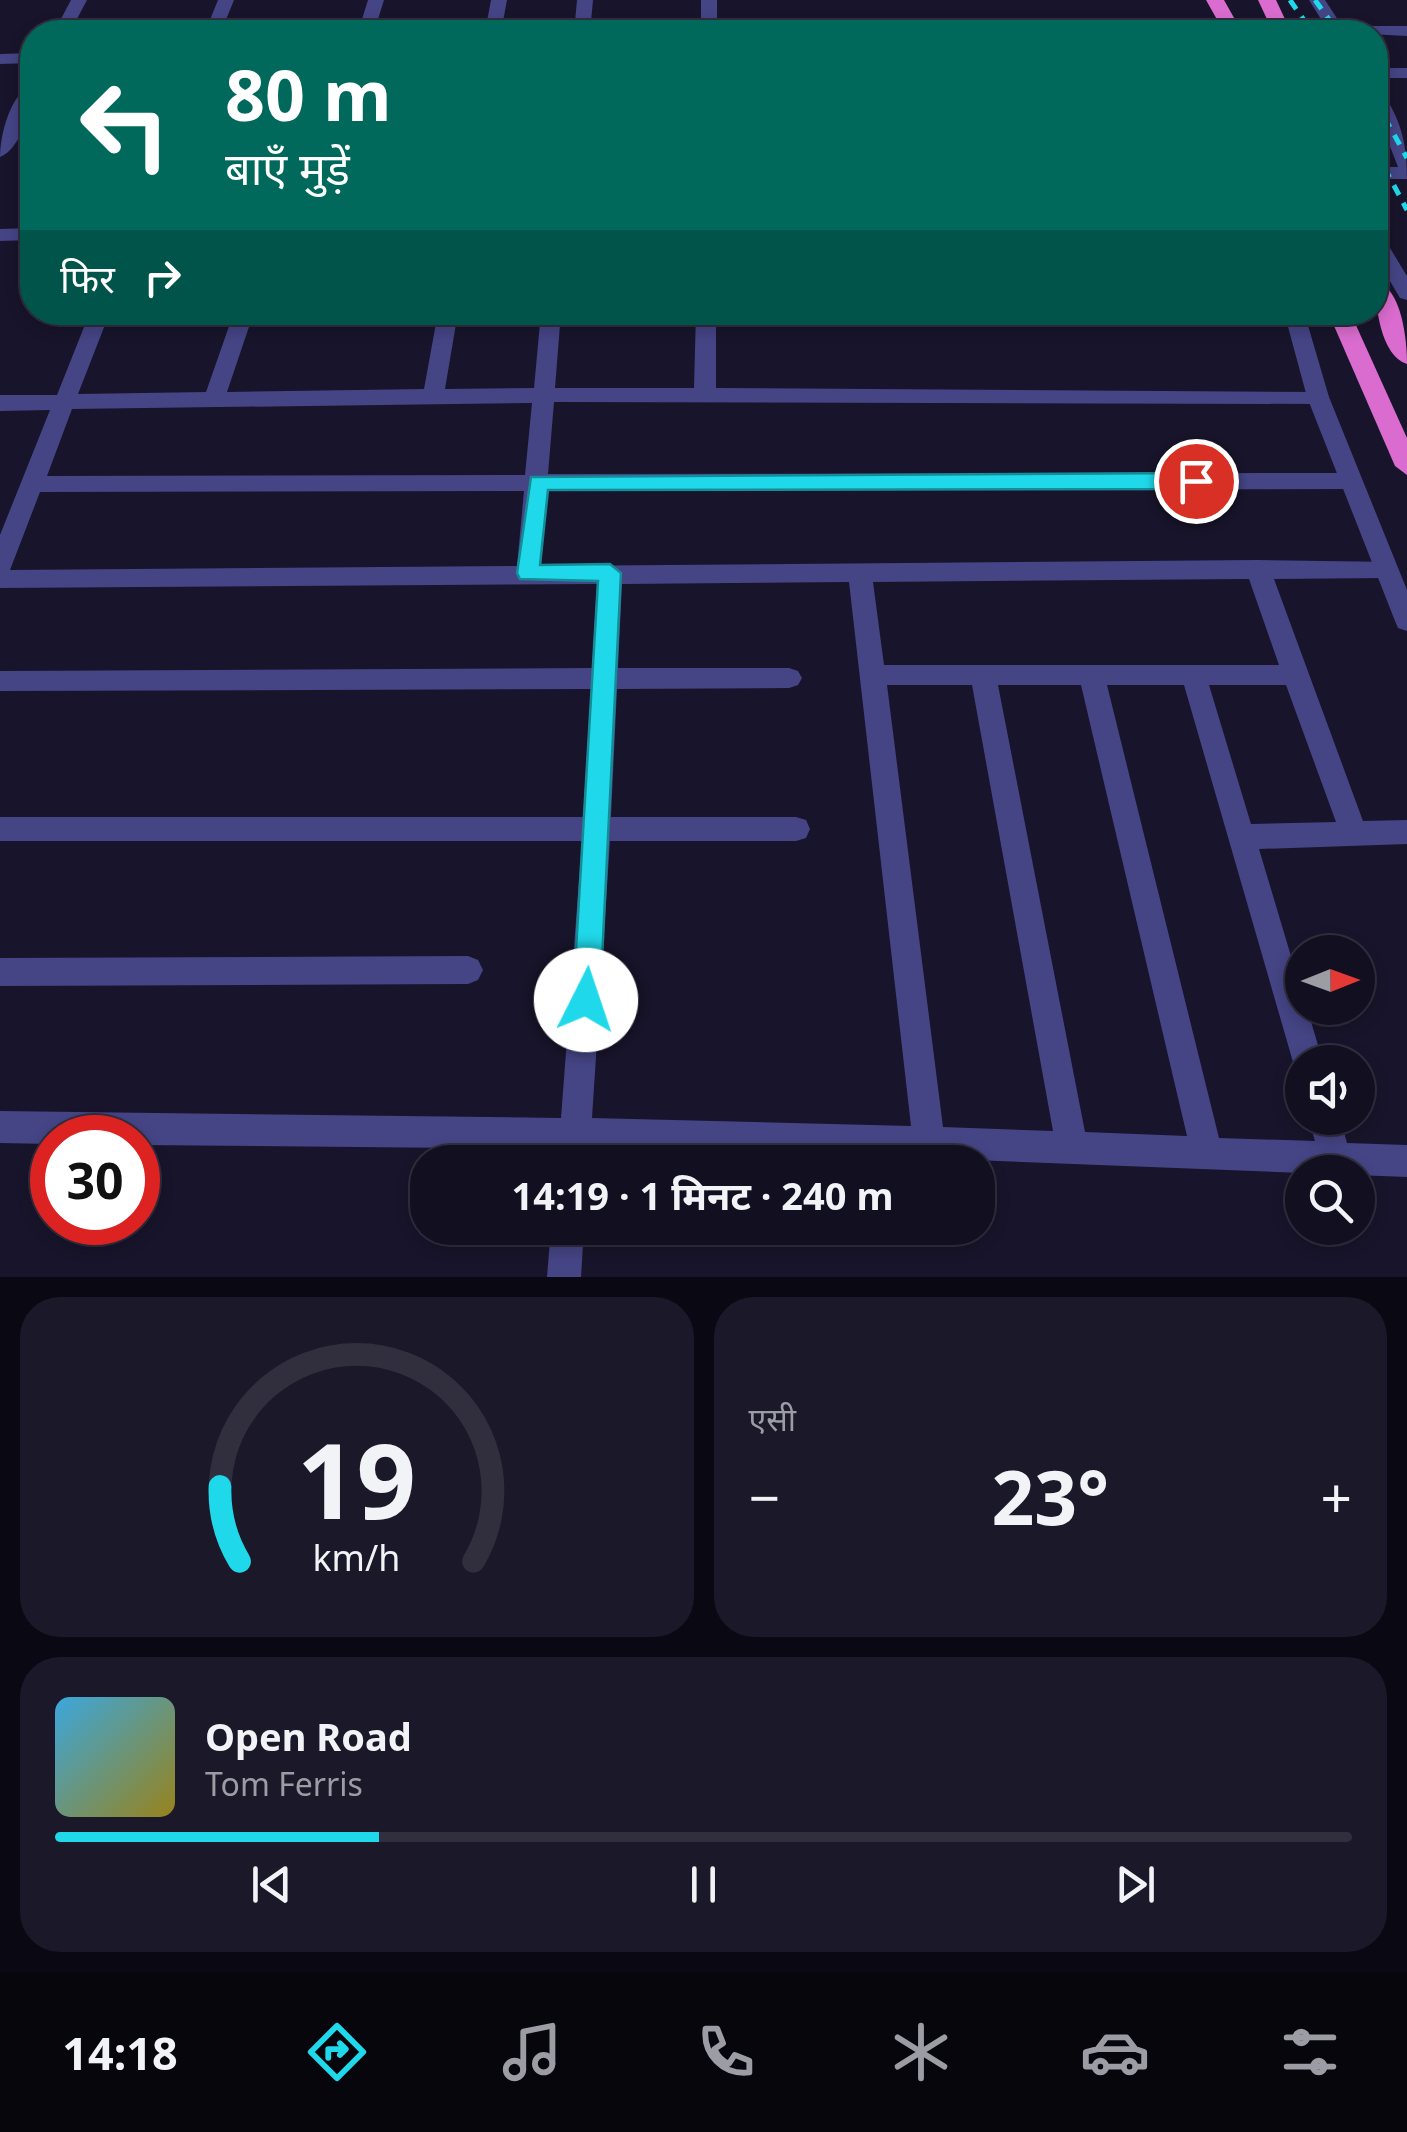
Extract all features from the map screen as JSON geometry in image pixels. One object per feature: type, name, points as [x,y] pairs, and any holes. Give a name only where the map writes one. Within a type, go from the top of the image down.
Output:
[{"type":"highway","points":[[1388,316],[1407,356]]},
{"type":"highway","points":[[1345,325],[1407,466]]},
{"type":"street","points":[[0,152],[20,113]]},
{"type":"street","points":[[1398,115],[1407,171]]},
{"type":"street","points":[[1388,261],[1407,293]]},
{"type":"street","points":[[0,565],[10,515],[32,484],[95,325]]},
{"type":"street","points":[[214,400],[240,325]]},
{"type":"street","points":[[433,397],[446,325]]},
{"type":"street","points":[[528,573],[539,483],[550,325]]},
{"type":"street","points":[[706,325],[706,396]]},
{"type":"street","points":[[1298,325],[1318,397],[1407,621]]},
{"type":"street","points":[[0,403],[544,396],[1318,397]]},
{"type":"street","points":[[32,484],[1351,481]]},
{"type":"street","points":[[0,579],[1386,569]]},
{"type":"street","points":[[1258,570],[1354,833]]},
{"type":"street","points":[[860,571],[929,1142]]},
{"type":"street","points":[[574,1145],[589,967],[593,830],[610,573]]},
{"type":"street","points":[[1090,674],[1207,1153]]},
{"type":"street","points":[[1193,674],[1303,1045]]},
{"type":"street","points":[[872,675],[1295,675]]},
{"type":"street","points":[[983,675],[1072,1148]]},
{"type":"street","points":[[0,681],[789,678]]},
{"type":"street","points":[[0,829],[796,829]]},
{"type":"street","points":[[1241,838],[1407,832]]},
{"type":"street","points":[[0,972],[468,970]]},
{"type":"street","points":[[0,1128],[488,1145]]},
{"type":"street","points":[[752,1145],[929,1142],[1285,1156]]},
{"type":"street","points":[[1375,1160],[1407,1161]]},
{"type":"street","points":[[564,1277],[567,1245]]},
{"type":"railway","points":[[1290,0],[1304,20]]},
{"type":"railway","points":[[1315,0],[1329,20]]},
{"type":"railway","points":[[1388,124],[1407,158]]},
{"type":"railway","points":[[1388,174],[1407,210]]},
{"type":"route","points":[[586,1000],[610,573],[528,573],[539,483],[1196,481]]}]
